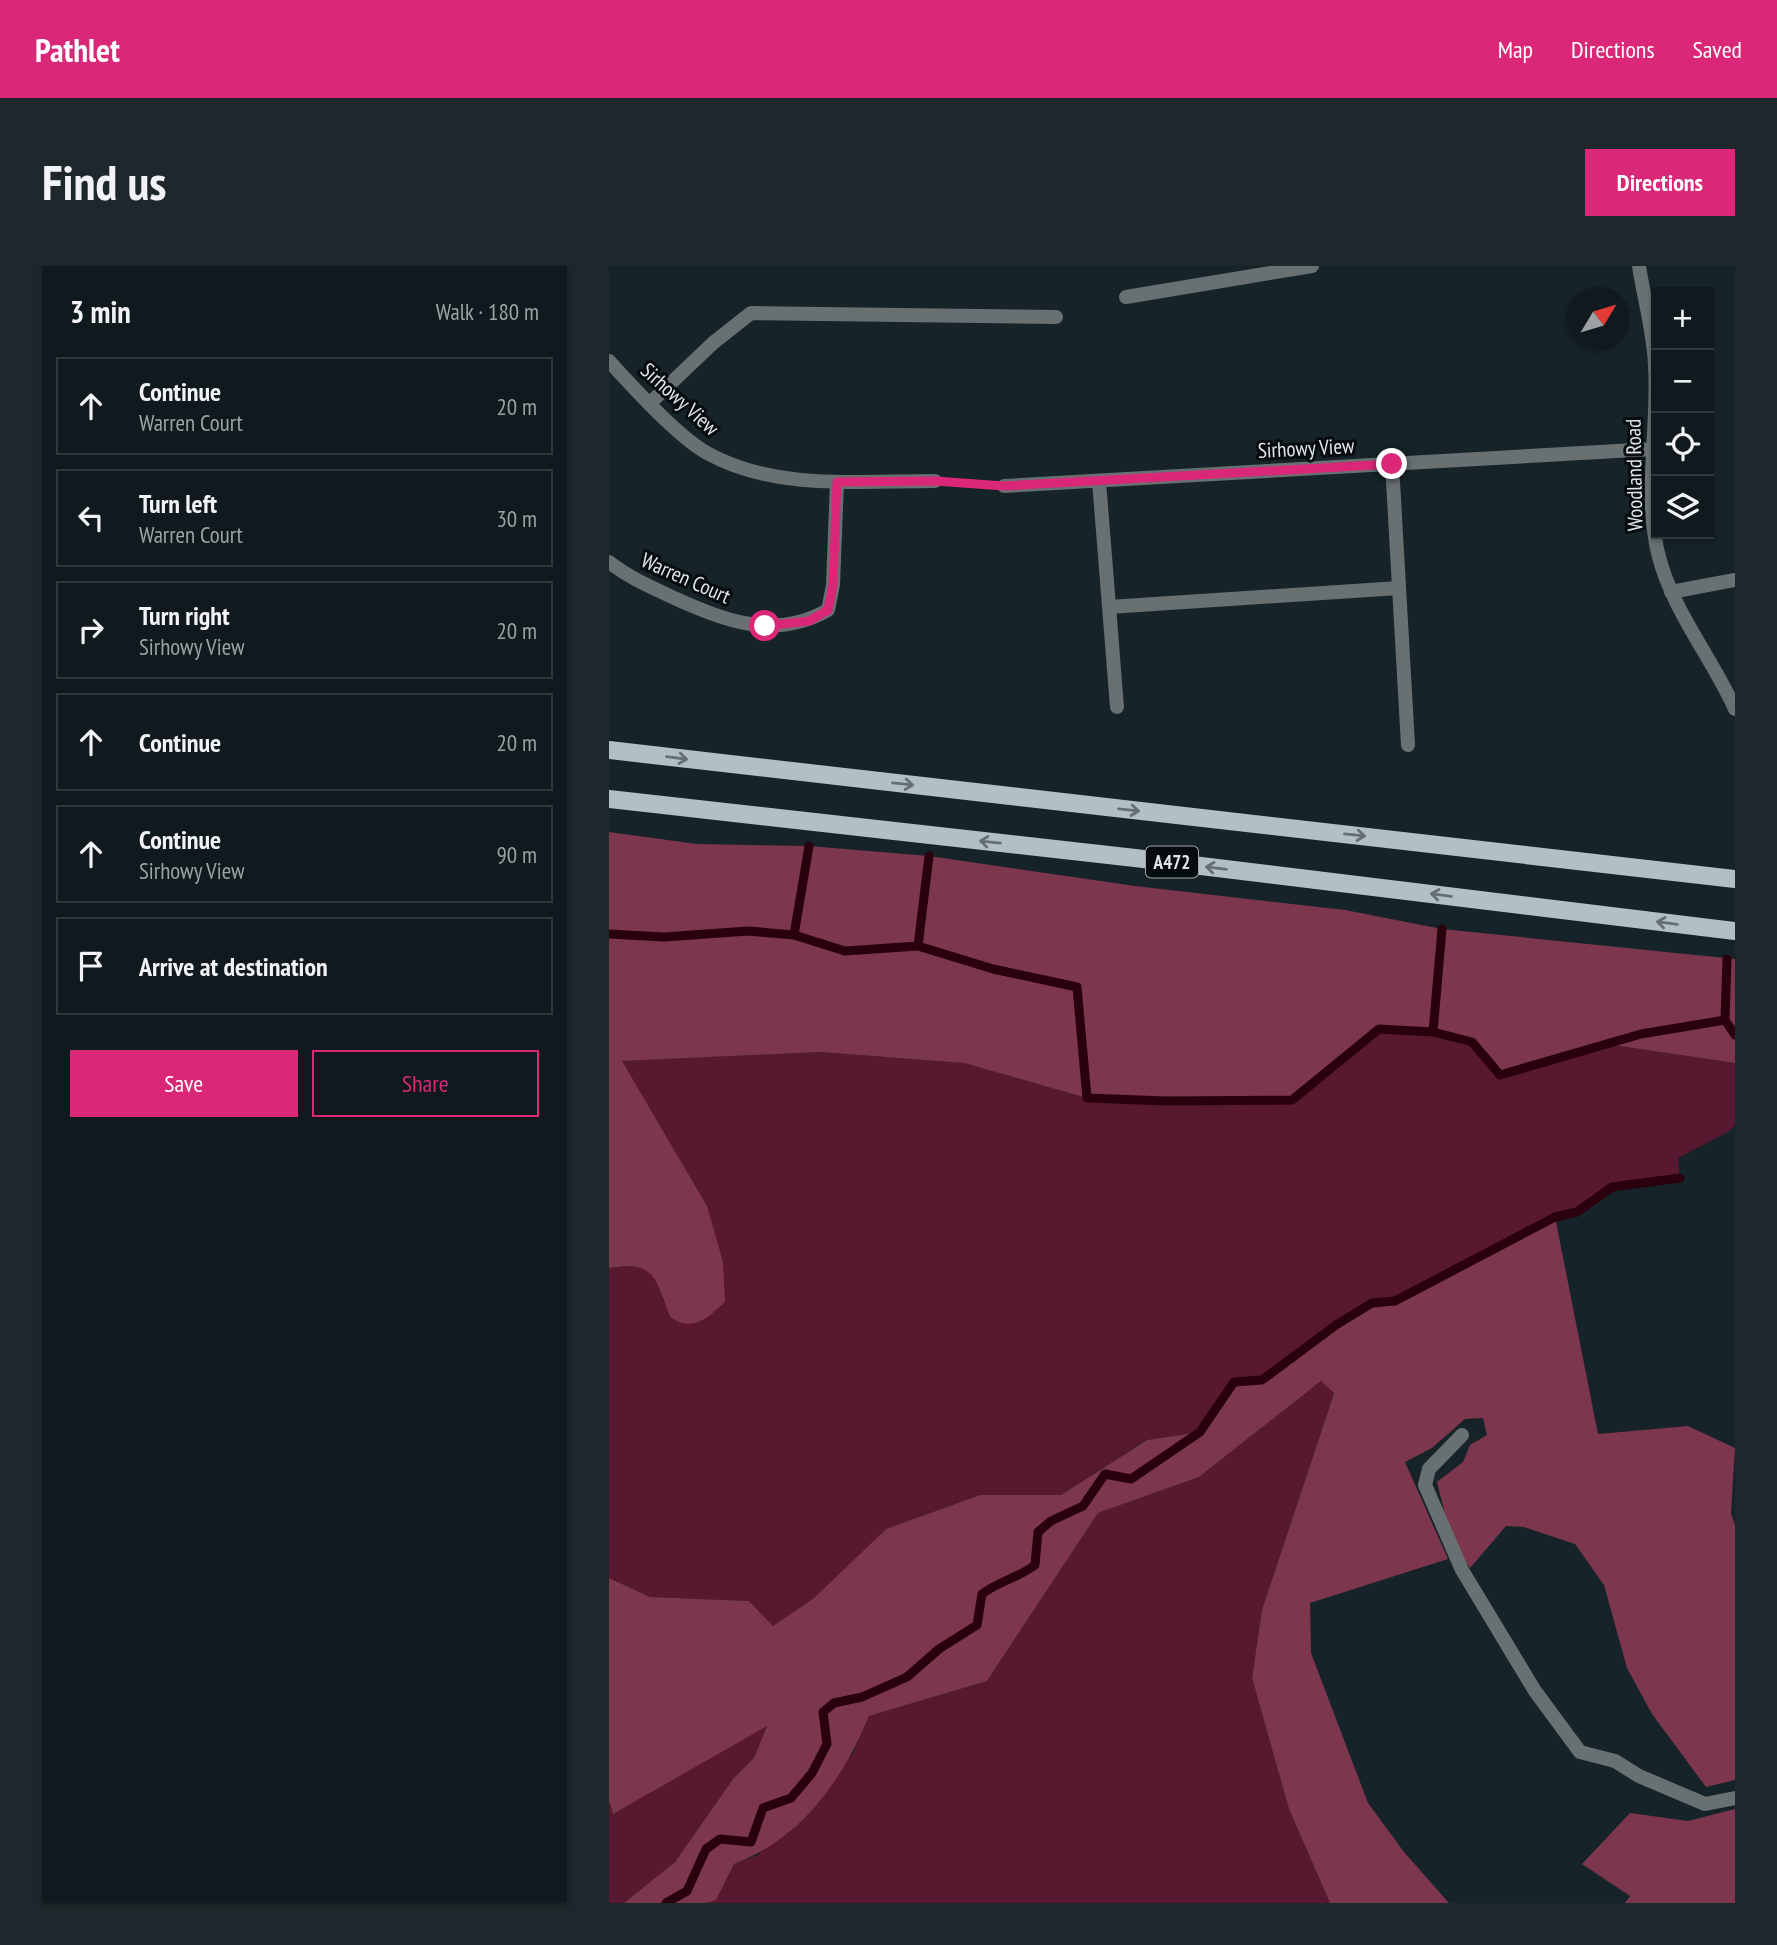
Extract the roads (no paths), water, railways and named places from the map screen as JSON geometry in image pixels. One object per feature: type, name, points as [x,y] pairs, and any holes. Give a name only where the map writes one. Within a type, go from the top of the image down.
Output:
[{"type":"main road","name":"A472","points":[[609,750],[1735,878]]},
{"type":"main road","name":"A472","points":[[609,799],[1162,861],[1735,931]]},
{"type":"street","points":[[1126,297],[1312,266]]},
{"type":"street","name":"Woodland Road","points":[[1639,266],[1655,365],[1654,413]]},
{"type":"street","points":[[649,404],[713,343],[751,313],[1056,317]]},
{"type":"street","name":"Sirhowy View","points":[[609,361],[649,404],[706,453],[760,475],[837,482],[935,481]]},
{"type":"street","name":"Sirhowy View","points":[[1004,486],[1651,449]]},
{"type":"street","points":[[1392,464],[1408,745]]},
{"type":"street","name":"Woodland Road","points":[[1654,476],[1658,555],[1671,592],[1719,673],[1735,709]]},
{"type":"street","points":[[1099,481],[1117,707]]},
{"type":"street","name":"Warren Court","points":[[609,562],[625,575],[719,619],[765,626],[809,621],[828,610],[833,585],[837,482]]},
{"type":"street","points":[[1671,592],[1735,580]]},
{"type":"street","points":[[1109,607],[1399,588]]},
{"type":"street","points":[[1462,1435],[1429,1469],[1425,1485],[1462,1570],[1535,1691],[1580,1752],[1615,1761],[1639,1776],[1705,1804],[1735,1798]]},
{"type":"waterway","points":[[794,935],[809,846]]},
{"type":"waterway","points":[[918,946],[929,856]]},
{"type":"waterway","points":[[1433,1032],[1442,929]]},
{"type":"waterway","points":[[609,934],[664,937],[748,931],[794,935],[845,951],[918,946],[993,969],[1077,987],[1087,1098],[1166,1101],[1292,1100],[1379,1029],[1433,1032],[1472,1042],[1500,1075],[1641,1034],[1725,1020],[1735,1035]]},
{"type":"waterway","points":[[1725,1020],[1727,959]]},
{"type":"waterway","points":[[666,1903],[687,1891],[706,1849],[720,1839],[751,1842],[763,1808],[791,1798],[812,1773],[827,1744],[823,1712],[834,1703],[862,1697],[907,1677],[939,1649],[977,1625],[982,1594],[1035,1565],[1038,1532],[1051,1521],[1083,1506],[1105,1474],[1131,1479],[1200,1432],[1234,1382],[1262,1380],[1336,1325],[1372,1303],[1395,1301],[1555,1217],[1577,1212],[1612,1187],[1680,1178]]}]
